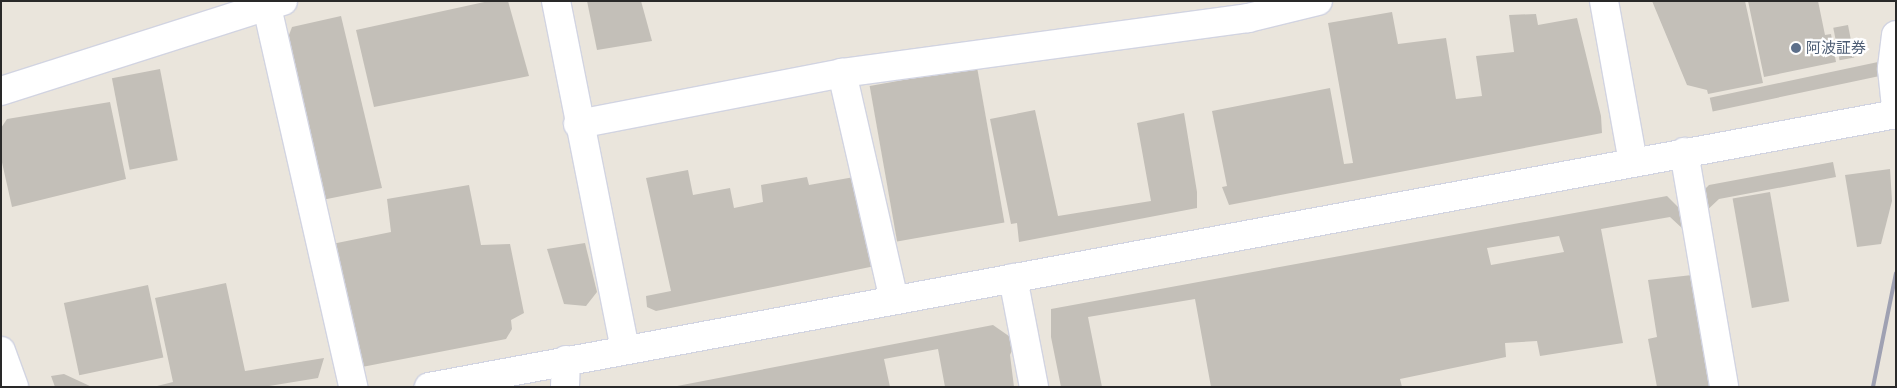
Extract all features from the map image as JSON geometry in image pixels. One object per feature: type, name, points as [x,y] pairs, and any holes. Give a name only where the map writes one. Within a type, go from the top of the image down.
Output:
[{"type":"street","points":[[556,1],[578,124],[625,349]]},
{"type":"street","points":[[578,124],[842,73],[1248,18],[1318,1]]},
{"type":"street","points":[[1604,1],[1633,162]]},
{"type":"street","points":[[1,91],[239,9],[275,4],[354,387]]},
{"type":"street","points":[[1896,35],[1892,69],[1896,107]]},
{"type":"street","points":[[842,73],[894,300]]},
{"type":"street","points":[[429,387],[566,373],[625,349],[1896,114]]},
{"type":"street","points":[[1684,152],[1724,387]]},
{"type":"street","points":[[1013,278],[1034,387]]},
{"type":"street","points":[[1,351],[14,387]]},
{"type":"building","points":[[489,1],[508,1],[529,76],[374,107],[356,30]]},
{"type":"building","points":[[587,1],[641,1],[652,41],[597,50]]},
{"type":"building","points":[[1652,1],[1745,1],[1763,83],[1708,94],[1707,90],[1687,85]]},
{"type":"building","name":"阿波証券","points":[[1748,1],[1818,1],[1825,35],[1831,34],[1836,62],[1764,77]]},
{"type":"building","points":[[1392,12],[1398,44],[1446,38],[1456,99],[1482,96],[1476,56],[1514,52],[1509,15],[1536,14],[1538,25],[1577,18],[1601,116],[1602,133],[1229,205],[1222,187],[1227,186],[1212,111],[1330,88],[1344,164],[1353,163],[1328,23]]},
{"type":"building","points":[[341,16],[382,188],[322,200],[286,43],[292,27]]},
{"type":"building","points":[[1848,25],[1854,57],[1840,60],[1833,28]]},
{"type":"building","points":[[1878,62],[1881,76],[1713,111],[1710,98]]},
{"type":"building","points":[[977,67],[1004,223],[897,242],[870,86]]},
{"type":"building","points":[[160,69],[178,160],[130,170],[112,78]]},
{"type":"building","points":[[110,102],[126,179],[12,207],[1,158],[1,128],[7,119]]},
{"type":"building","points":[[1035,110],[1058,216],[1151,201],[1137,123],[1184,113],[1197,192],[1197,208],[1019,242],[1017,223],[1011,224],[990,119]]},
{"type":"building","points":[[1833,162],[1836,177],[1719,199],[1703,214],[1704,190],[1709,185]]},
{"type":"building","points":[[1890,169],[1892,201],[1881,244],[1857,247],[1845,175]]},
{"type":"building","points":[[688,170],[693,195],[730,188],[734,208],[763,202],[761,185],[807,177],[809,185],[860,176],[875,266],[656,311],[647,307],[646,296],[671,291],[646,178]]},
{"type":"building","points":[[469,185],[481,245],[510,244],[524,313],[511,320],[512,329],[506,339],[362,367],[332,244],[391,232],[387,199]]},
{"type":"building","points":[[1770,192],[1789,301],[1752,308],[1733,199]]},
{"type":"building","points":[[1667,196],[1683,212],[1683,229],[1670,217],[1601,229],[1623,343],[1540,356],[1537,341],[1505,343],[1506,357],[1400,379],[1402,387],[1211,387],[1195,299],[1088,317],[1102,387],[1061,387],[1051,337],[1051,309]],"holes":[[[1559,236],[1564,252],[1491,265],[1487,248]]]},
{"type":"building","points":[[585,243],[597,292],[586,306],[564,304],[547,249]]},
{"type":"building","points":[[1692,275],[1714,387],[1657,387],[1648,339],[1657,337],[1648,280]]},
{"type":"building","points":[[226,283],[245,371],[324,358],[318,378],[263,387],[153,387],[173,382],[155,298]]},
{"type":"building","points":[[148,285],[163,357],[79,375],[64,303]]},
{"type":"building","points":[[993,325],[1016,341],[1010,355],[1014,387],[945,387],[938,349],[884,359],[890,387],[672,387]]},
{"type":"building","points":[[64,374],[92,387],[55,387],[51,376]]},
{"type":"railway","points":[[1873,387],[1896,273]]},
{"type":"place","name":"阿波証券","points":[[1796,48]]}]
